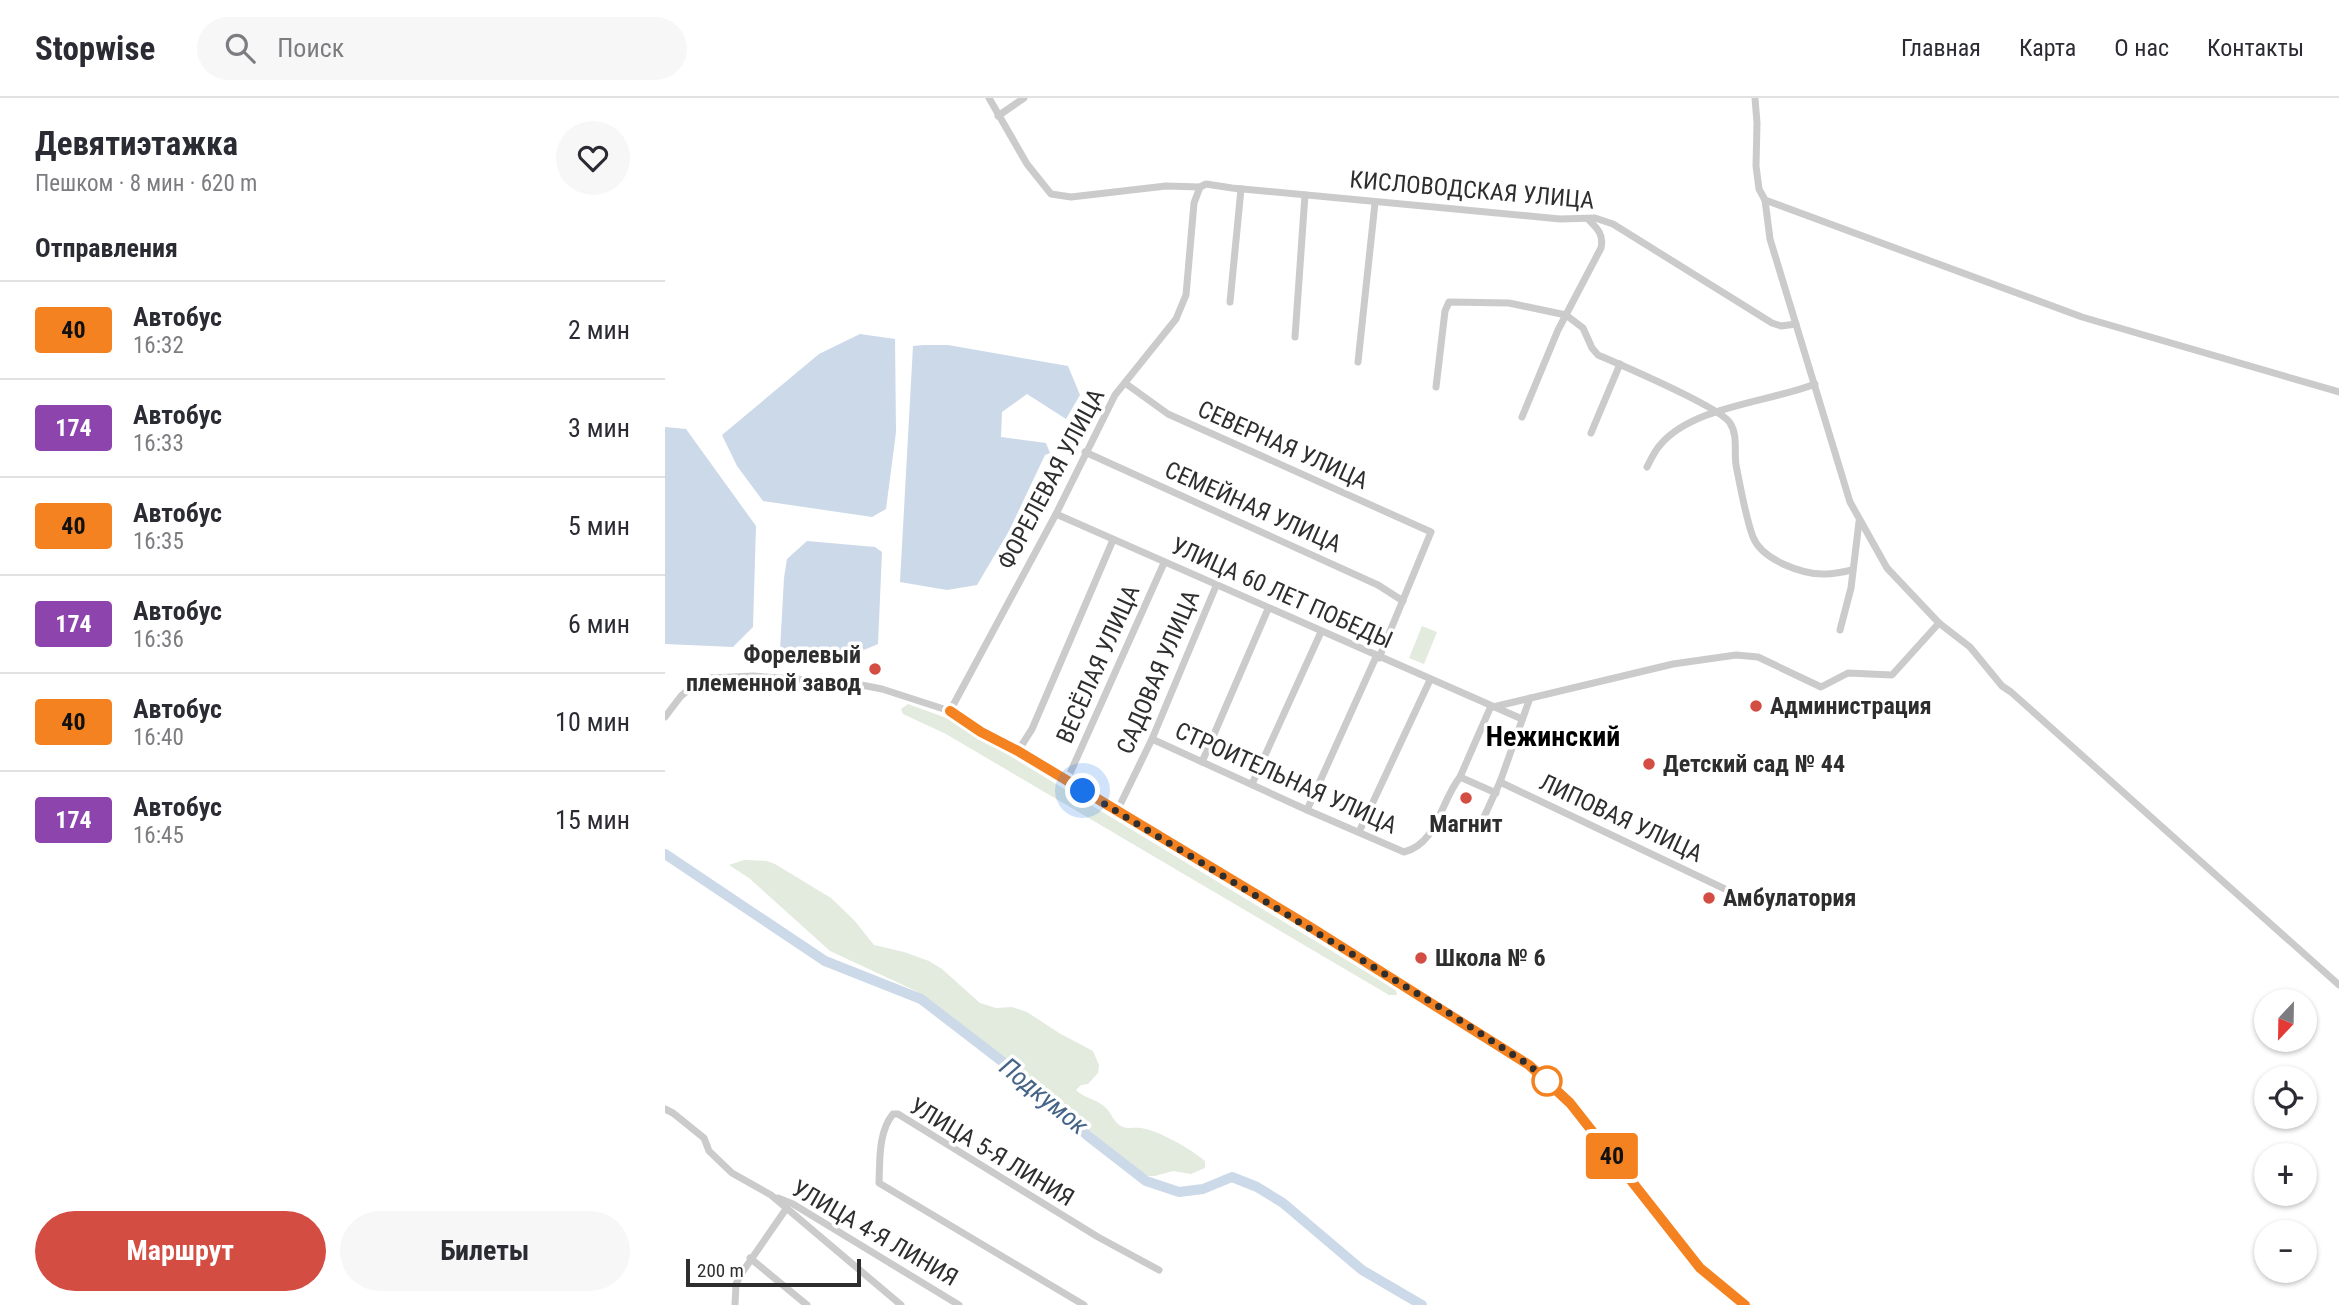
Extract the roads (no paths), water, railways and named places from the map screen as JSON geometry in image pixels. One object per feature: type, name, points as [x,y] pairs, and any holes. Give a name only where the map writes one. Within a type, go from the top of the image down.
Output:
[{"type":"street","points":[[989,98],[998,116],[1024,98]]},
{"type":"street","points":[[1755,98],[1756,166],[1759,189],[1765,200],[1770,239],[1850,502],[1887,568],[1939,623],[1970,647],[2002,686],[2339,985]]},
{"type":"street","name":"КИСЛОВОДСКАЯ УЛИЦА","points":[[998,116],[1032,170],[1051,194],[1071,197],[1166,186],[1201,187],[1213,184],[1375,202],[1560,219],[1604,220],[1772,323],[1781,326],[1796,324]]},
{"type":"street","name":"ФОРЕЛЕВАЯ УЛИЦА","points":[[950,711],[1056,514],[1115,395],[1176,319],[1186,295],[1194,203],[1201,187]]},
{"type":"street","points":[[1230,302],[1241,189]]},
{"type":"street","points":[[1295,337],[1305,195]]},
{"type":"street","points":[[1765,200],[2082,317],[2339,392]]},
{"type":"street","points":[[1358,362],[1375,202]]},
{"type":"street","points":[[1522,417],[1558,330],[1601,248],[1602,239],[1598,230],[1588,219]]},
{"type":"street","points":[[1436,387],[1448,302],[1509,303],[1566,315],[1583,328],[1598,355],[1716,412],[1730,424],[1734,433],[1736,463],[1753,537],[1760,549],[1771,558],[1816,574],[1828,575],[1852,570]]},
{"type":"street","points":[[1591,433],[1620,364]]},
{"type":"street","name":"СЕВЕРНАЯ УЛИЦА","points":[[1125,383],[1168,414],[1431,532],[1403,601]]},
{"type":"street","points":[[1647,467],[1656,449],[1666,439],[1693,422],[1716,412],[1815,384]]},
{"type":"street","name":"СЕМЕЙНАЯ УЛИЦА","points":[[1085,453],[1378,585],[1403,601]]},
{"type":"street","name":"УЛИЦА 60 ЛЕТ ПОБЕДЫ","points":[[1056,514],[1522,719]]},
{"type":"street","points":[[1840,630],[1851,588],[1860,521]]},
{"type":"street","points":[[1018,751],[1032,729],[1113,540]]},
{"type":"street","name":"ВЕСЁЛАЯ УЛИЦА","points":[[1067,780],[1164,563]]},
{"type":"street","name":"САДОВАЯ УЛИЦА","points":[[1117,811],[1152,739],[1216,586]]},
{"type":"street","points":[[1307,810],[1403,601]]},
{"type":"street","points":[[1202,762],[1268,609]]},
{"type":"street","points":[[1496,793],[1460,777],[1492,706],[1673,664],[1736,655],[1758,657],[1821,687],[1848,673],[1892,675],[1939,623]]},
{"type":"street","points":[[1252,784],[1321,632]]},
{"type":"street","points":[[665,717],[681,695],[694,685],[710,678],[731,676],[851,683],[913,698],[950,711],[1319,932],[1529,1065],[1570,1103],[1700,1268],[1745,1305]]},
{"type":"street","points":[[1359,832],[1430,680]]},
{"type":"street","points":[[1484,817],[1496,793],[1530,698]]},
{"type":"street","name":"СТРОИТЕЛЬНАЯ УЛИЦА","points":[[1152,739],[1404,852],[1418,848],[1428,838],[1452,786],[1460,777]]},
{"type":"street","name":"ЛИПОВАЯ УЛИЦА","points":[[1500,782],[1725,889]]},
{"type":"street","points":[[665,1109],[704,1138],[709,1152],[732,1173],[771,1195],[901,1305]]},
{"type":"street","name":"УЛИЦА 5-Я ЛИНИЯ","points":[[1084,1305],[879,1184],[880,1145],[889,1118],[898,1114],[1098,1237],[1159,1270]]},
{"type":"street","name":"УЛИЦА 4-Я ЛИНИЯ","points":[[771,1195],[793,1204],[959,1305]]},
{"type":"street","points":[[735,1305],[736,1284],[750,1258],[786,1209]]},
{"type":"street","points":[[750,1258],[807,1305]]},
{"type":"water","points":[[860,334],[895,339],[896,432],[886,509],[872,517],[763,501],[737,466],[722,435],[819,354]]},
{"type":"water","points":[[948,345],[1068,366],[1080,395],[1066,419],[1027,394],[1002,412],[1001,437],[1046,443],[1050,453],[1045,455],[1009,531],[977,585],[947,590],[900,582],[913,346]]},
{"type":"water","points":[[665,427],[686,429],[756,526],[753,627],[733,647],[665,644]]},
{"type":"water","points":[[807,541],[875,547],[882,552],[878,644],[845,658],[785,654],[780,650],[787,559]]},
{"type":"waterway","name":"Подкумок","points":[[665,854],[825,961],[921,999],[1034,1086],[1088,1136],[1146,1181],[1179,1192],[1203,1189],[1232,1177],[1257,1187],[1283,1203],[1362,1270],[1422,1305]]},
{"type":"place","name":"Форелевый племенной завод","points":[[875,669]]},
{"type":"place","name":"Администрация","points":[[1756,706]]},
{"type":"place","name":"Детский сад № 44","points":[[1649,764]]},
{"type":"place","name":"Магнит","points":[[1466,798]]},
{"type":"place","name":"Амбулатория","points":[[1709,898]]},
{"type":"place","name":"Школа № 6","points":[[1421,958]]},
{"type":"district","name":"Нежинский","points":[[1553,736]]}]
